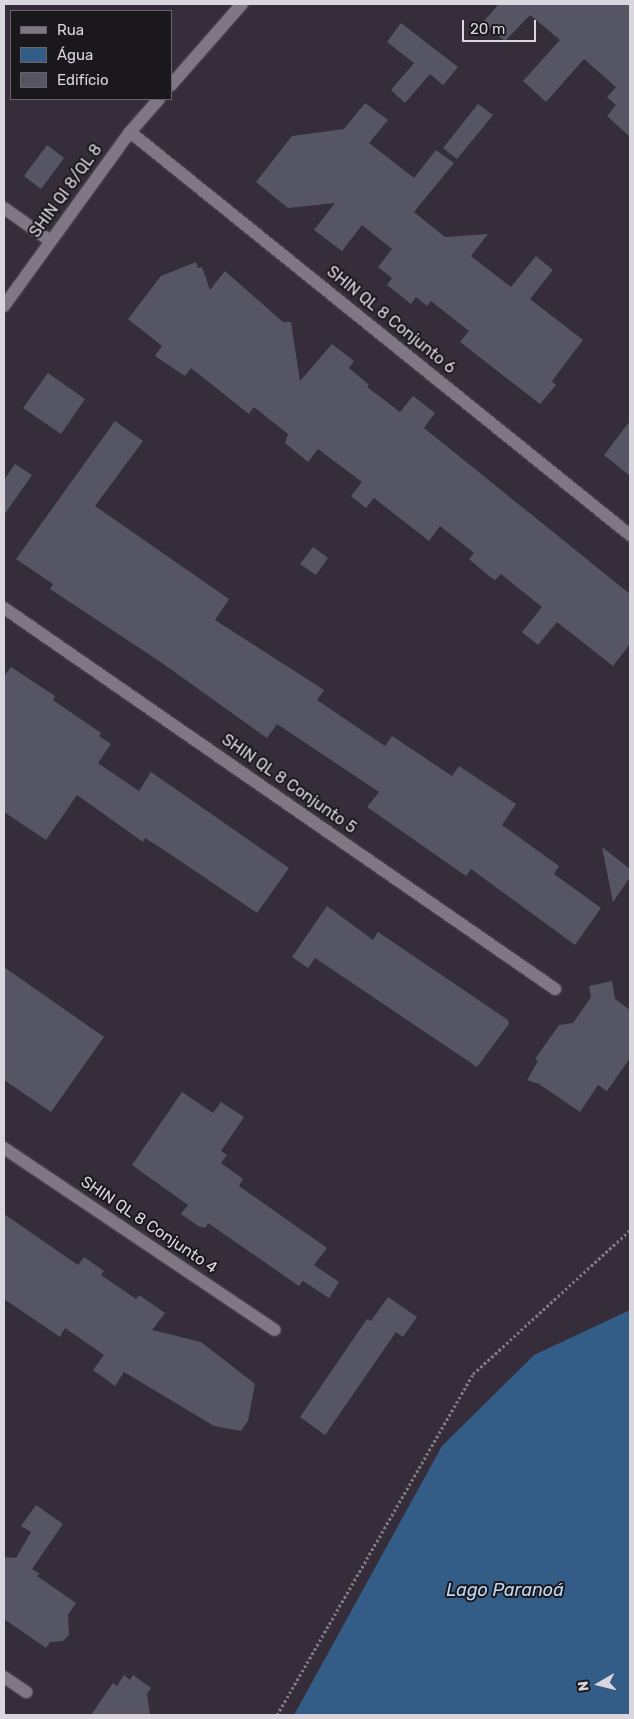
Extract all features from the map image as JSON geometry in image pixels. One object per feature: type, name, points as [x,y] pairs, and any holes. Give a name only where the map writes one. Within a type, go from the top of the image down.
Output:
[{"type":"street","points":[[172,84],[242,4]]},
{"type":"street","name":"SHIN QI 8/QL 8","points":[[4,306],[49,240],[130,132],[158,100]]},
{"type":"street","name":"SHIN QL 8 Conjunto 6","points":[[130,132],[630,535]]},
{"type":"street","points":[[4,208],[49,240]]},
{"type":"street","name":"SHIN QL 8 Conjunto 5","points":[[4,608],[555,989]]},
{"type":"street","name":"SHIN QL 8 Conjunto 4","points":[[4,1148],[276,1330]]},
{"type":"street","points":[[4,1677],[26,1692]]},
{"type":"path","points":[[276,1715],[473,1374],[630,1230]]},
{"type":"water","name":"Lago Paranoá","points":[[630,1310],[630,1715],[294,1715],[442,1446],[534,1355]]},
{"type":"building","points":[[499,4],[630,4],[630,137],[607,116],[616,105],[607,97],[616,87],[584,59],[546,102],[523,81],[560,40],[530,15],[505,41],[483,22]]},
{"type":"building","points":[[401,23],[458,67],[443,85],[430,74],[405,103],[391,90],[414,63],[387,42]]},
{"type":"building","points":[[365,103],[388,120],[369,143],[414,178],[436,150],[454,163],[414,212],[445,237],[488,234],[471,256],[511,287],[536,256],[553,270],[530,299],[583,340],[552,381],[556,385],[540,404],[460,342],[469,331],[431,301],[427,306],[416,297],[411,304],[387,285],[392,278],[378,267],[392,249],[362,225],[342,251],[314,230],[335,203],[288,208],[256,182],[292,136],[344,129]]},
{"type":"building","points":[[478,104],[493,115],[457,159],[443,148]]},
{"type":"building","points":[[47,145],[64,158],[41,189],[24,176]]},
{"type":"building","points":[[196,262],[198,268],[202,267],[210,290],[225,271],[283,322],[291,322],[300,381],[332,344],[354,361],[349,368],[369,385],[367,387],[400,412],[413,396],[435,413],[424,428],[630,594],[630,644],[613,666],[557,622],[538,645],[522,632],[542,607],[501,574],[495,580],[489,576],[469,559],[474,553],[440,526],[429,541],[374,498],[366,508],[351,496],[362,482],[318,449],[308,462],[285,443],[288,434],[254,407],[249,414],[191,368],[185,376],[155,356],[162,346],[128,319],[161,276]]},
{"type":"building","points":[[48,373],[85,399],[61,434],[23,408]]},
{"type":"building","points":[[115,421],[143,441],[95,506],[229,599],[215,620],[324,690],[317,700],[385,746],[392,736],[452,776],[459,766],[516,804],[502,825],[559,866],[554,874],[601,908],[575,945],[471,869],[466,876],[367,807],[379,792],[277,724],[267,738],[162,663],[50,589],[53,584],[16,559]]},
{"type":"building","points":[[630,421],[630,476],[604,455]]},
{"type":"building","points":[[15,464],[32,475],[4,515],[4,480]]},
{"type":"building","points":[[313,547],[328,558],[316,575],[300,564]]},
{"type":"building","points":[[11,667],[55,696],[53,700],[101,733],[99,736],[111,744],[98,763],[139,791],[151,772],[289,868],[257,913],[145,838],[143,842],[77,795],[46,840],[4,812],[4,676]]},
{"type":"building","points":[[602,847],[630,869],[630,877],[613,902]]},
{"type":"building","points":[[327,906],[373,940],[378,932],[508,1020],[509,1024],[477,1067],[315,958],[308,968],[292,957]]},
{"type":"building","points":[[4,967],[104,1037],[51,1112],[4,1080]]},
{"type":"building","points":[[612,981],[615,999],[630,1010],[630,1058],[607,1091],[598,1085],[580,1112],[539,1084],[527,1080],[538,1061],[535,1059],[559,1025],[573,1023],[591,997],[589,986]]},
{"type":"building","points":[[182,1092],[213,1113],[221,1102],[244,1117],[221,1151],[227,1155],[221,1163],[243,1179],[239,1186],[327,1248],[314,1265],[339,1282],[329,1298],[303,1281],[299,1286],[208,1223],[205,1228],[198,1226],[181,1214],[188,1205],[132,1165]]},
{"type":"building","points":[[4,1214],[78,1265],[84,1257],[104,1271],[101,1275],[136,1299],[139,1295],[165,1313],[152,1330],[201,1342],[255,1384],[248,1421],[241,1431],[214,1426],[124,1372],[115,1386],[93,1370],[104,1355],[65,1328],[60,1337],[4,1299]]},
{"type":"building","points":[[388,1297],[417,1317],[403,1337],[396,1332],[325,1435],[300,1417],[367,1319],[371,1321]]},
{"type":"building","points":[[36,1505],[63,1524],[32,1569],[40,1574],[37,1576],[76,1603],[68,1615],[69,1635],[63,1641],[50,1642],[46,1648],[4,1619],[4,1557],[16,1558],[31,1532],[21,1526]]},
{"type":"building","points":[[124,1675],[130,1680],[133,1675],[151,1688],[147,1694],[150,1715],[91,1715],[113,1683],[117,1686]]}]
